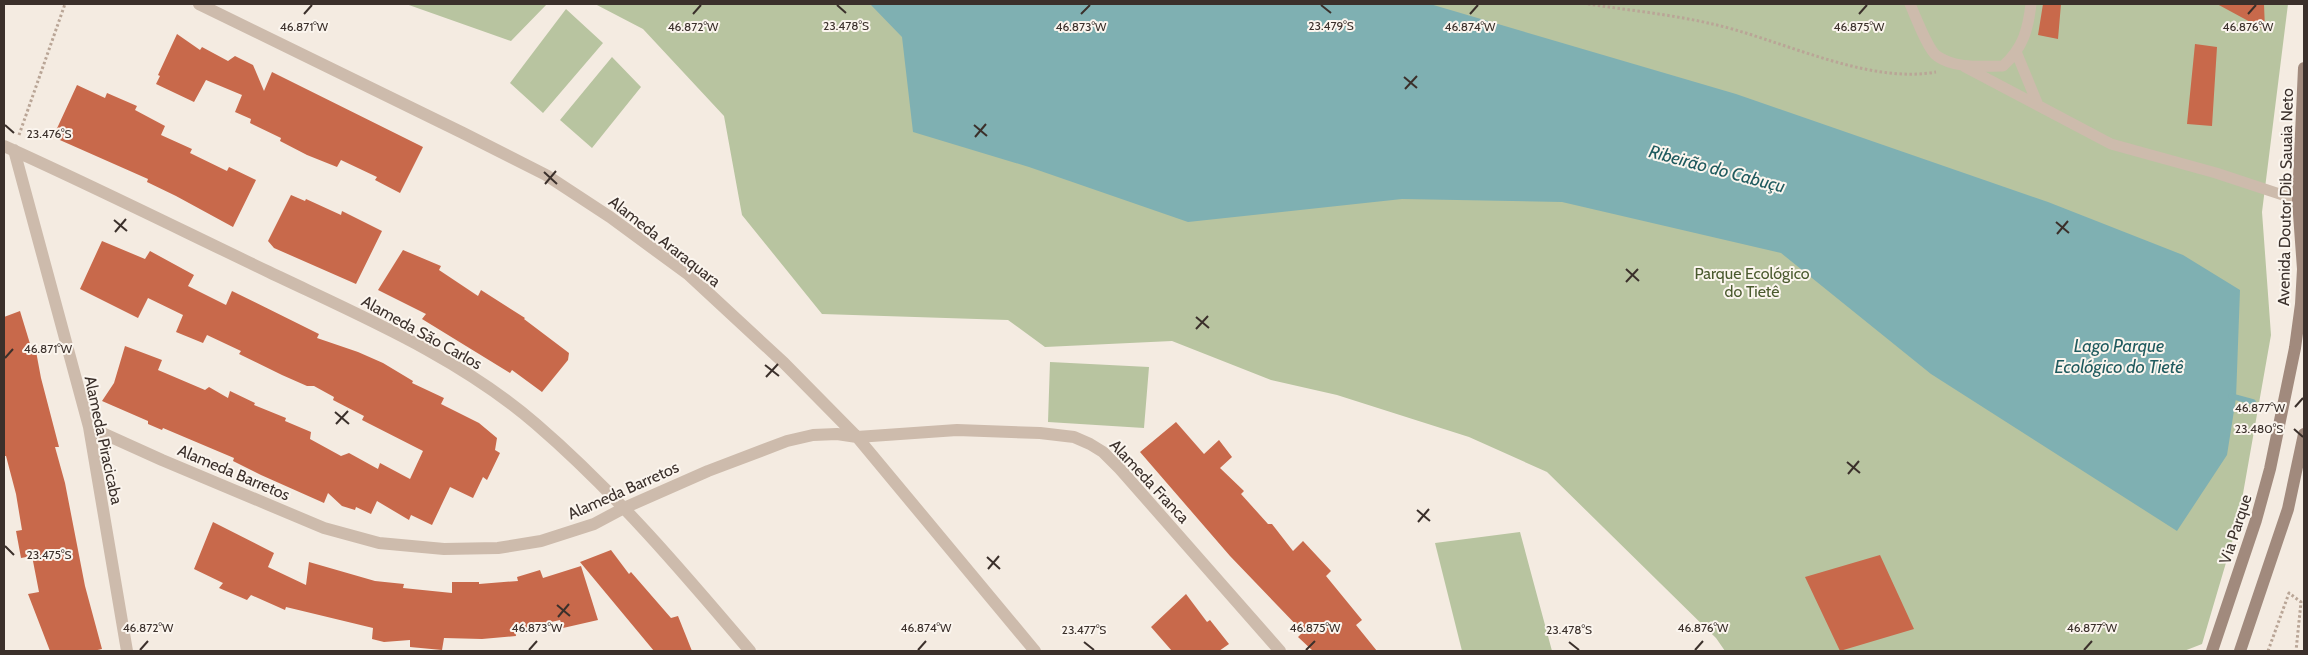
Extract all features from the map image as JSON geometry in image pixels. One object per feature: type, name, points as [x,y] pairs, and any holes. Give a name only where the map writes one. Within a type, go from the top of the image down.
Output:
[{"type":"main road","name":"Avenida Doutor Dib Sauaia Neto","points":[[2282,414],[2301,304],[2303,269],[2298,200],[2304,68]]},
{"type":"main road","name":"Via Parque","points":[[2212,651],[2256,520],[2282,414]]},
{"type":"main road","points":[[2240,651],[2288,510],[2304,434]]},
{"type":"street","name":"Alameda Araraquara","points":[[199,4],[529,167],[610,217],[689,275],[784,363],[857,437],[1035,651]]},
{"type":"street","name":"Alameda Piracicaba","points":[[9,148],[89,427],[127,651]]},
{"type":"street","name":"Alameda São Carlos","points":[[9,148],[314,294],[436,355],[484,385],[536,424],[624,508],[683,571],[750,651]]},
{"type":"street","name":"Alameda Barretos","points":[[89,427],[324,528],[379,543],[444,549],[498,548],[541,541],[594,524],[624,508],[708,471],[787,441],[837,434],[857,437]]},
{"type":"street","name":"Alameda Franca","points":[[857,437],[967,431],[1040,433],[1074,437],[1090,444],[1104,452],[1120,469],[1280,651]]},
{"type":"lane","points":[[1910,4],[1924,35],[1937,56],[1965,66],[2110,144],[2216,173],[2298,200]]},
{"type":"lane","points":[[1965,66],[2003,66],[2017,54],[2029,23],[2031,4]]},
{"type":"lane","points":[[2017,54],[2038,105]]},
{"type":"path","points":[[9,148],[65,4]]},
{"type":"path","points":[[1588,4],[1708,23],[1858,67],[1917,76],[1965,66]]},
{"type":"path","points":[[2268,651],[2289,593],[2301,602],[2296,651]]},
{"type":"green space","points":[[406,4],[547,4],[511,41]]},
{"type":"green space","name":"Parque Ecológico do Tietê","points":[[595,4],[2288,4],[2262,212],[2271,335],[2238,522],[2202,644],[2184,651],[1725,651],[1716,638],[1547,472],[1469,437],[1337,395],[1271,380],[1172,341],[1045,347],[1008,320],[822,314],[742,215],[724,116],[643,29]]},
{"type":"green space","points":[[566,9],[603,43],[543,113],[510,83]]},
{"type":"green space","points":[[612,57],[641,87],[592,148],[560,120]]},
{"type":"green space","points":[[1050,362],[1149,367],[1144,428],[1048,422]]},
{"type":"green space","points":[[1520,532],[1552,651],[1462,651],[1435,543]]},
{"type":"water","name":"Lago Parque Ecológico do Tietê","points":[[870,4],[1430,4],[1736,94],[2048,202],[2183,255],[2240,290],[2236,398],[2227,455],[2177,531],[1931,374],[1781,253],[1562,202],[1402,199],[1188,222],[1029,167],[913,132],[902,37]]},
{"type":"building","points":[[2043,4],[2061,4],[2058,39],[2038,35]]},
{"type":"building","points":[[2217,4],[2264,4],[2265,30]]},
{"type":"building","points":[[177,34],[200,50],[202,47],[228,61],[235,56],[253,65],[264,91],[272,72],[423,147],[400,193],[375,180],[377,177],[341,160],[337,167],[307,155],[280,141],[281,138],[250,123],[251,119],[235,112],[242,95],[206,80],[194,102],[156,84],[160,76],[158,75]]},
{"type":"building","points":[[2195,44],[2217,47],[2212,126],[2187,124]]},
{"type":"building","points":[[77,85],[105,98],[107,93],[137,106],[135,110],[165,126],[161,135],[192,149],[190,153],[227,171],[229,167],[256,180],[233,227],[147,182],[148,179],[53,137]]},
{"type":"building","points":[[291,195],[305,201],[306,199],[341,215],[342,211],[382,231],[356,284],[274,248],[268,241]]},
{"type":"building","points":[[102,241],[145,259],[150,251],[194,275],[188,286],[226,305],[232,291],[319,334],[317,338],[383,363],[413,381],[412,383],[444,398],[441,404],[479,423],[497,438],[495,450],[500,453],[487,480],[483,477],[473,498],[450,487],[432,525],[411,515],[409,520],[377,501],[371,514],[356,507],[355,510],[342,506],[328,493],[324,503],[233,461],[234,458],[163,428],[162,430],[148,424],[148,421],[102,401],[114,383],[125,346],[162,360],[158,370],[205,390],[209,387],[228,398],[230,391],[255,403],[254,405],[286,418],[285,421],[311,432],[310,439],[341,456],[349,453],[378,469],[380,463],[410,479],[423,451],[362,420],[364,416],[333,400],[334,397],[314,386],[307,386],[282,375],[239,354],[241,351],[207,335],[203,343],[176,332],[183,315],[148,298],[138,318],[80,289]]},
{"type":"building","points":[[403,250],[441,266],[439,270],[478,296],[481,290],[525,318],[569,353],[568,360],[542,392],[512,370],[510,373],[422,319],[426,314],[378,290]]},
{"type":"building","points":[[20,311],[31,347],[35,346],[41,378],[59,447],[55,447],[65,483],[85,586],[102,649],[93,651],[50,651],[28,594],[39,592],[32,556],[21,558],[16,531],[22,530],[16,494],[6,456],[4,456],[4,317]]},
{"type":"building","points":[[1176,422],[1204,454],[1219,440],[1232,457],[1220,468],[1244,491],[1241,494],[1268,524],[1272,524],[1293,551],[1303,541],[1331,571],[1326,576],[1362,620],[1356,625],[1377,651],[1313,651],[1298,637],[1303,632],[1230,556],[1140,452]]},
{"type":"building","points":[[213,522],[274,553],[268,567],[306,585],[309,562],[375,581],[404,584],[403,588],[452,593],[452,582],[479,582],[479,584],[518,581],[517,577],[540,570],[543,578],[581,566],[598,620],[563,628],[560,620],[515,630],[516,636],[482,639],[444,638],[442,650],[410,647],[410,640],[384,642],[372,639],[373,628],[286,607],[285,610],[251,595],[247,600],[219,588],[223,583],[194,569]]},
{"type":"building","points":[[611,550],[629,574],[631,572],[671,618],[678,616],[692,651],[654,651],[580,562]]},
{"type":"building","points":[[1880,555],[1914,629],[1840,651],[1805,577]]},
{"type":"building","points":[[1186,594],[1207,622],[1210,620],[1229,644],[1219,651],[1172,651],[1151,627]]},
{"type":"waterway","name":"Ribeirão do Cabuçu","points":[[2231,396],[2253,402]]}]
